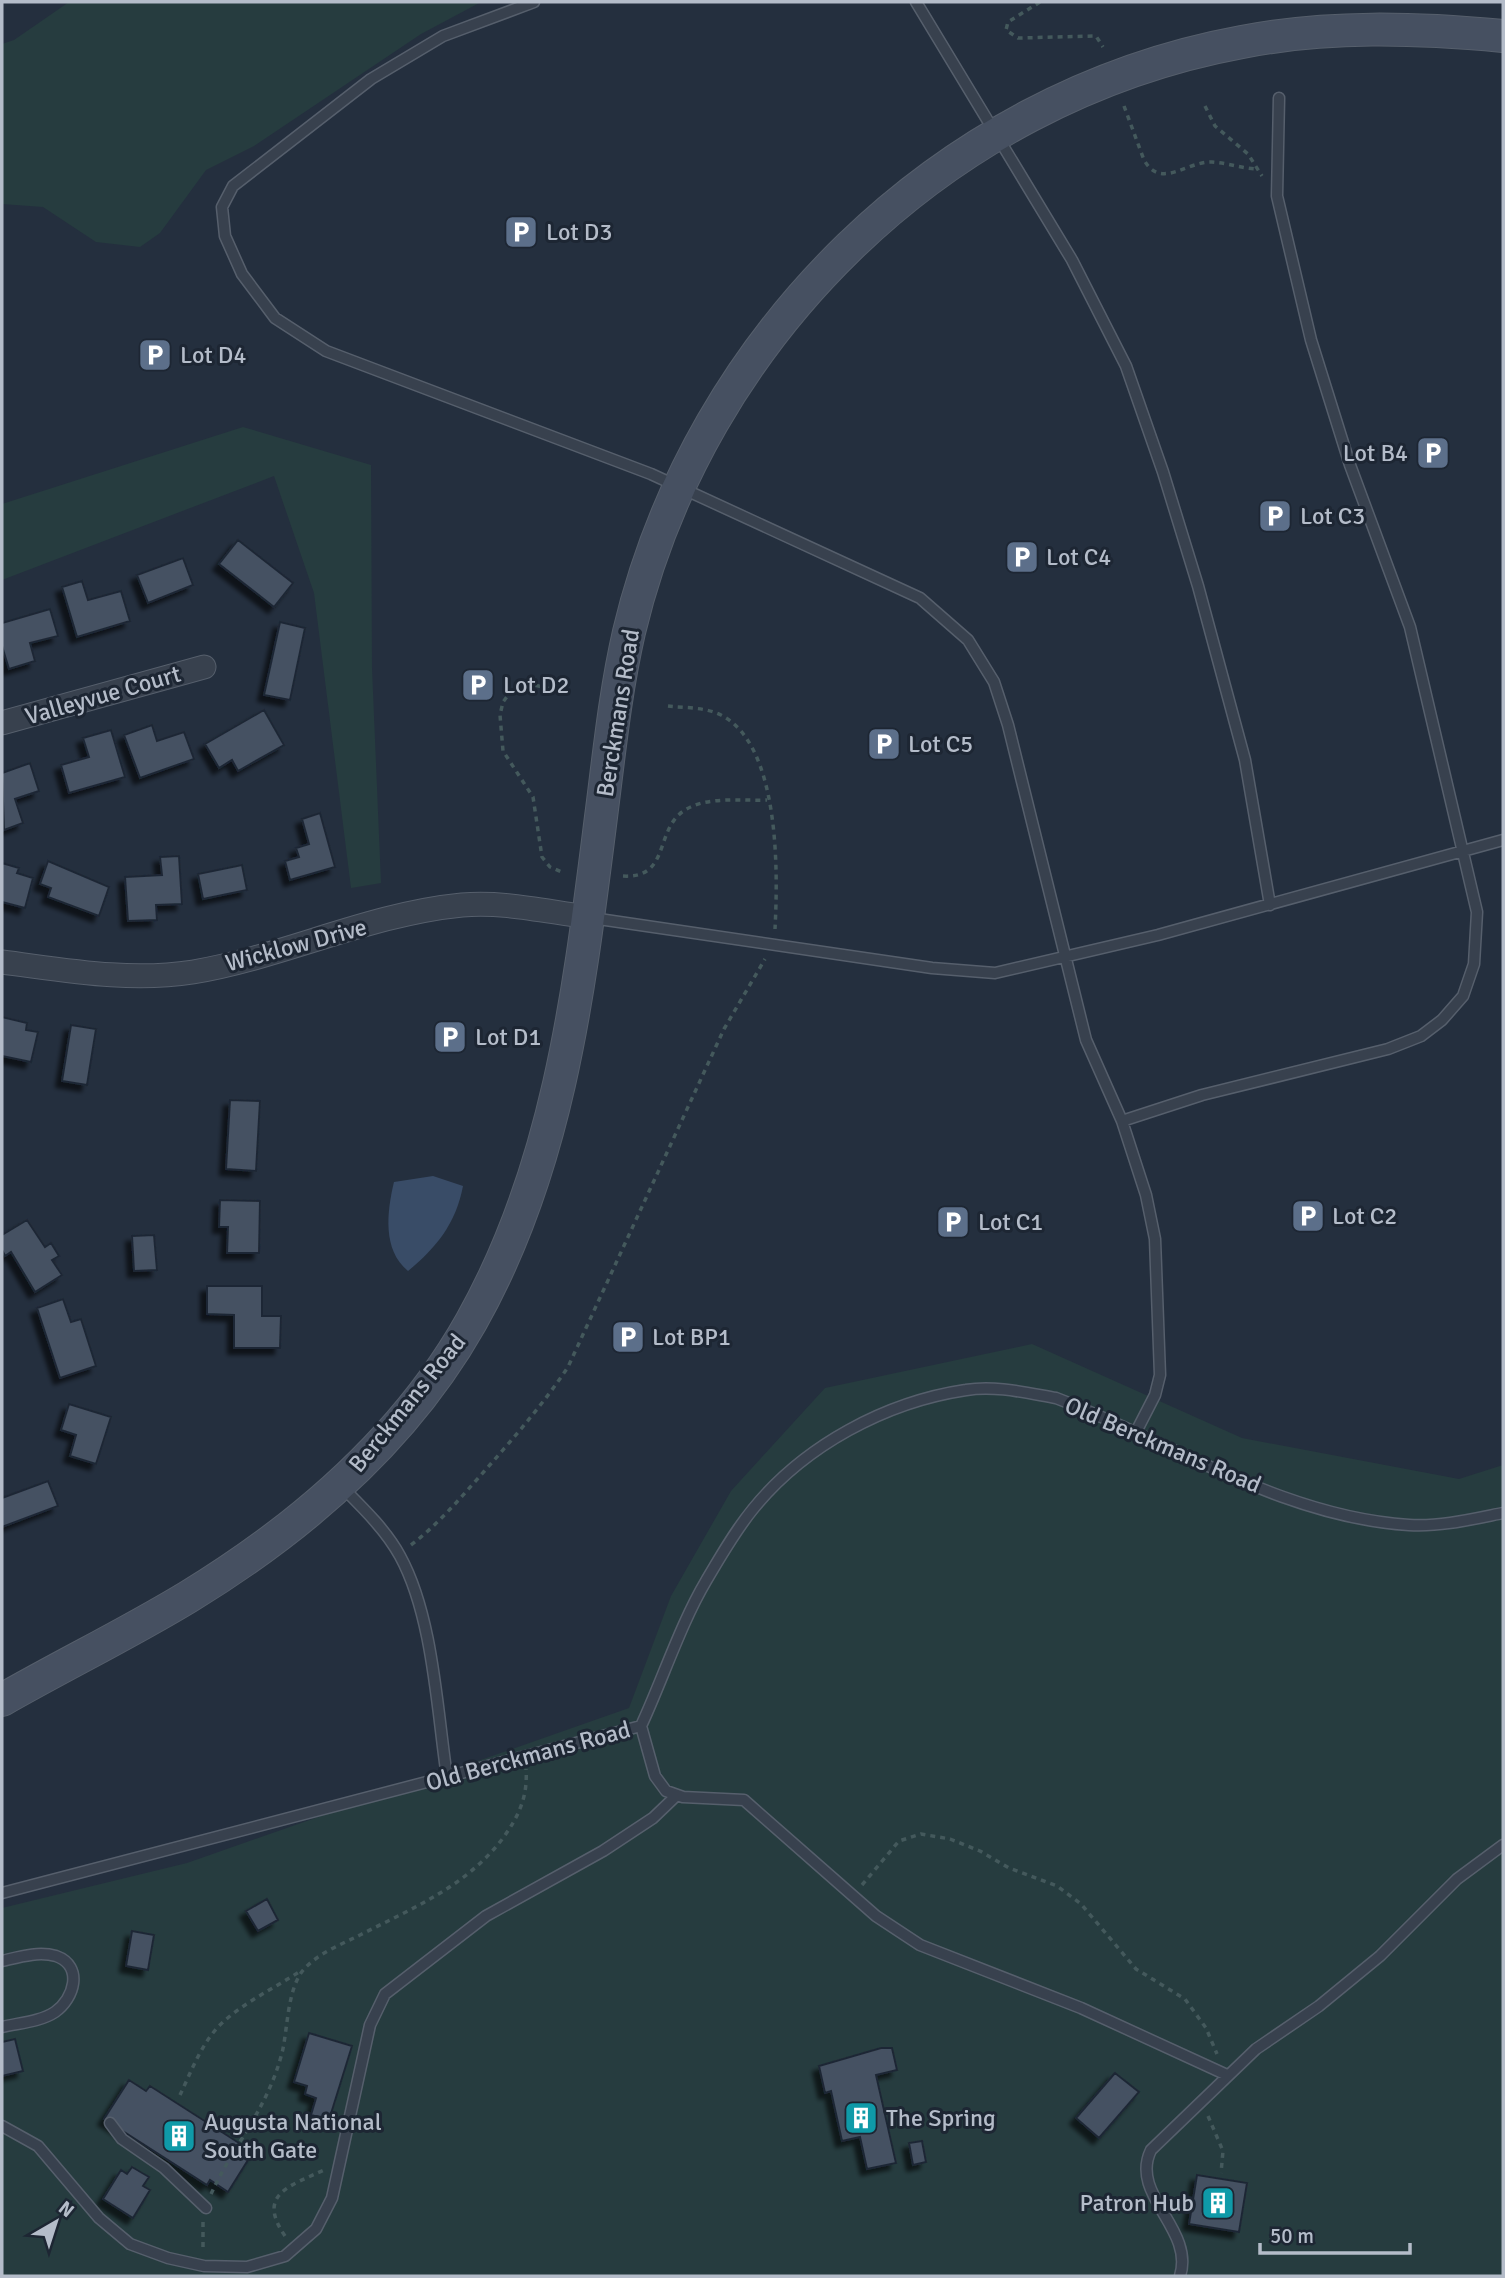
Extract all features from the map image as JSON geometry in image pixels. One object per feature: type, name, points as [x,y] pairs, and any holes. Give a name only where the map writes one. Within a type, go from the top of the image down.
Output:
[{"type":"main road","name":"Berckmans Road","points":[[2,1700],[187,1598],[290,1529],[341,1485],[381,1444],[433,1380],[471,1324],[522,1218],[563,1077],[589,917],[628,636],[650,557],[678,488],[707,430],[738,379],[811,284],[891,207],[994,135],[1096,85],[1156,64],[1246,41],[1303,33],[1370,29],[1503,36]]},
{"type":"street","name":"Valleyvue Court","points":[[2,723],[204,667]]},
{"type":"street","name":"Wicklow Drive","points":[[2,962],[128,978],[193,972],[398,917],[463,905],[524,908],[589,917]]},
{"type":"lane","points":[[534,2],[443,36],[371,79],[233,186],[222,207],[225,236],[242,274],[275,318],[326,351],[541,430],[705,498],[920,598],[968,640],[994,682],[1008,725],[1086,1040],[1122,1121],[1146,1195],[1155,1239],[1160,1375],[1155,1395],[1136,1432]]},
{"type":"lane","points":[[916,2],[1072,260],[1126,366],[1194,573],[1245,760],[1270,905]]},
{"type":"lane","points":[[1122,1121],[1202,1095],[1388,1049],[1432,1028],[1463,996],[1475,964],[1477,912],[1410,627],[1350,465],[1315,353],[1278,196],[1279,99]]},
{"type":"lane","points":[[589,917],[774,946],[995,974],[1065,959],[1270,905],[1503,840]]},
{"type":"lane","name":"Old Berckmans Road","points":[[2,1893],[641,1726],[705,1583],[752,1510],[784,1476],[832,1439],[877,1416],[968,1389],[1020,1391],[1056,1398],[1262,1488],[1367,1520],[1411,1525],[1503,1513]]},
{"type":"lane","points":[[341,1485],[399,1554],[413,1581],[423,1619],[447,1777]]},
{"type":"lane","points":[[641,1726],[655,1776],[666,1791],[677,1795],[744,1800],[862,1903],[920,1945],[1091,2013],[1227,2075]]},
{"type":"lane","points":[[2,2126],[38,2146],[82,2199],[122,2239],[206,2271],[268,2263],[295,2251],[316,2230],[332,2198],[370,2025],[385,1994],[486,1916],[603,1852],[653,1818],[677,1795]]},
{"type":"lane","points":[[1180,2276],[1183,2258],[1173,2224],[1148,2185],[1147,2159],[1151,2150],[1256,2049],[1319,2006],[1380,1956],[1457,1879],[1503,1845]]},
{"type":"lane","points":[[2,1961],[36,1953],[59,1957],[72,1970],[74,1979],[69,1998],[55,2012],[2,2027]]},
{"type":"lane","points":[[110,2123],[122,2139],[164,2168],[206,2208]]},
{"type":"path","points":[[1040,2],[1008,22],[1006,30],[1017,38],[1096,36],[1103,47]]},
{"type":"path","points":[[1124,106],[1143,160],[1148,169],[1158,174],[1168,175],[1212,162],[1256,169]]},
{"type":"path","points":[[1205,106],[1215,126],[1248,154],[1256,169],[1278,196]]},
{"type":"path","points":[[560,691],[530,684],[516,686],[503,702],[500,736],[503,751],[533,797],[542,857],[550,867],[564,873]]},
{"type":"path","points":[[399,1554],[442,1518],[546,1400],[568,1367],[724,1029],[774,946],[775,876],[768,800],[757,754],[737,726],[720,715],[704,710],[668,706]]},
{"type":"path","points":[[623,876],[636,877],[653,866],[673,822],[683,810],[711,802],[768,800]]},
{"type":"path","points":[[180,2095],[201,2052],[219,2025],[247,2003],[326,1952],[457,1884],[487,1860],[521,1810],[527,1785],[525,1757]]},
{"type":"path","points":[[862,1903],[861,1887],[878,1863],[899,1841],[920,1834],[950,1839],[980,1851],[1009,1868],[1057,1886],[1081,1904],[1136,1969],[1185,1999],[1206,2028],[1227,2075]]},
{"type":"path","points":[[206,2271],[202,2227],[206,2208],[214,2187],[266,2102],[282,2052],[290,2003],[304,1968]]},
{"type":"path","points":[[1197,2104],[1212,2120],[1220,2137],[1223,2151],[1221,2173]]},
{"type":"path","points":[[295,2251],[276,2224],[275,2200],[285,2189],[338,2164]]},
{"type":"green space","points":[[69,2],[481,2],[421,34],[254,146],[206,170],[160,233],[140,247],[96,242],[43,207],[2,204],[2,44],[14,40]]},
{"type":"green space","points":[[243,427],[371,465],[372,668],[381,883],[351,888],[314,593],[274,476],[2,580],[2,504]]},
{"type":"green space","points":[[1032,1344],[1242,1438],[1459,1479],[1503,1465],[1503,2276],[2,2276],[2,1908],[187,1863],[629,1708],[671,1596],[731,1491],[825,1388]]},
{"type":"water","points":[[433,1176],[463,1186],[460,1199],[444,1233],[428,1253],[408,1271],[394,1252],[390,1241],[388,1217],[394,1182]]},
{"type":"building","points":[[238,540],[293,583],[274,607],[219,564]]},
{"type":"building","points":[[183,558],[193,585],[148,603],[137,575]]},
{"type":"building","points":[[82,581],[88,600],[121,591],[130,621],[77,637],[62,587]]},
{"type":"building","points":[[50,609],[58,636],[30,643],[35,661],[9,669],[2,646],[2,623]]},
{"type":"building","points":[[280,622],[305,628],[290,700],[264,695]]},
{"type":"building","points":[[264,710],[284,745],[238,771],[232,760],[219,768],[205,744]]},
{"type":"building","points":[[152,725],[157,741],[184,732],[194,759],[140,778],[124,735]]},
{"type":"building","points":[[111,730],[125,777],[69,793],[61,765],[89,757],[83,738]]},
{"type":"building","points":[[30,763],[39,791],[15,799],[23,823],[4,830],[2,773]]},
{"type":"building","points":[[320,813],[335,867],[290,880],[285,861],[299,857],[296,848],[309,844],[302,819]]},
{"type":"building","points":[[179,856],[182,904],[156,905],[157,920],[128,921],[125,877],[162,875],[160,857]]},
{"type":"building","points":[[48,861],[109,887],[99,916],[48,897],[51,888],[40,884]]},
{"type":"building","points":[[2,863],[19,868],[17,873],[33,878],[25,908],[2,902]]},
{"type":"building","points":[[242,865],[247,890],[203,899],[198,874]]},
{"type":"building","points":[[2,1017],[27,1023],[26,1030],[38,1032],[31,1062],[2,1056]]},
{"type":"building","points":[[71,1025],[96,1029],[87,1085],[62,1081]]},
{"type":"building","points":[[230,1100],[260,1101],[256,1171],[226,1169]]},
{"type":"building","points":[[220,1200],[260,1201],[259,1253],[227,1253],[228,1227],[219,1227]]},
{"type":"building","points":[[27,1220],[45,1247],[51,1243],[59,1256],[52,1260],[62,1275],[35,1292],[11,1252],[5,1256],[2,1250],[2,1235]]},
{"type":"building","points":[[154,1235],[157,1270],[134,1271],[132,1236]]},
{"type":"building","points":[[207,1286],[262,1286],[262,1316],[281,1316],[280,1348],[234,1348],[234,1315],[207,1314]]},
{"type":"building","points":[[63,1299],[71,1322],[81,1319],[96,1366],[60,1378],[37,1308]]},
{"type":"building","points":[[69,1404],[111,1417],[96,1464],[70,1456],[76,1435],[61,1430]]},
{"type":"building","points":[[48,1481],[58,1506],[2,1527],[2,1498]]},
{"type":"building","points":[[267,1899],[278,1920],[258,1931],[246,1911]]},
{"type":"building","points":[[132,1931],[154,1935],[148,1970],[126,1966]]},
{"type":"building","points":[[309,2033],[352,2046],[329,2120],[311,2115],[316,2098],[305,2094],[307,2086],[294,2082]]},
{"type":"building","points":[[15,2039],[23,2071],[2,2076],[2,2042]]},
{"type":"building","name":"The Spring","points":[[881,2048],[892,2048],[897,2070],[876,2075],[896,2163],[867,2169],[860,2137],[842,2141],[831,2091],[825,2093],[819,2066]]},
{"type":"building","points":[[1115,2073],[1139,2092],[1099,2138],[1076,2118]]},
{"type":"building","name":"Augusta National South Gate","points":[[129,2080],[146,2091],[150,2086],[253,2152],[228,2192],[210,2180],[207,2185],[104,2119]]},
{"type":"building","points":[[922,2141],[926,2162],[913,2165],[909,2143]]},
{"type":"building","points":[[132,2167],[149,2177],[143,2186],[150,2190],[133,2218],[103,2199],[121,2170],[127,2174]]},
{"type":"building","name":"Patron Hub","points":[[1197,2175],[1247,2183],[1239,2232],[1189,2224]]},
{"type":"place","name":"Lot D3","points":[[521,232]]},
{"type":"place","name":"Lot D4","points":[[155,355]]},
{"type":"place","name":"Lot B4","points":[[1433,453]]},
{"type":"place","name":"Lot C3","points":[[1275,516]]},
{"type":"place","name":"Lot C4","points":[[1022,557]]},
{"type":"place","name":"Lot D2","points":[[478,685]]},
{"type":"place","name":"Lot C5","points":[[884,744]]},
{"type":"place","name":"Lot D1","points":[[450,1037]]},
{"type":"place","name":"Lot C2","points":[[1308,1216]]},
{"type":"place","name":"Lot C1","points":[[953,1222]]},
{"type":"place","name":"Lot BP1","points":[[628,1337]]},
{"type":"place","name":"The Spring","points":[[861,2118]]},
{"type":"place","name":"Augusta National South Gate","points":[[179,2136]]},
{"type":"place","name":"Patron Hub","points":[[1218,2203]]}]
